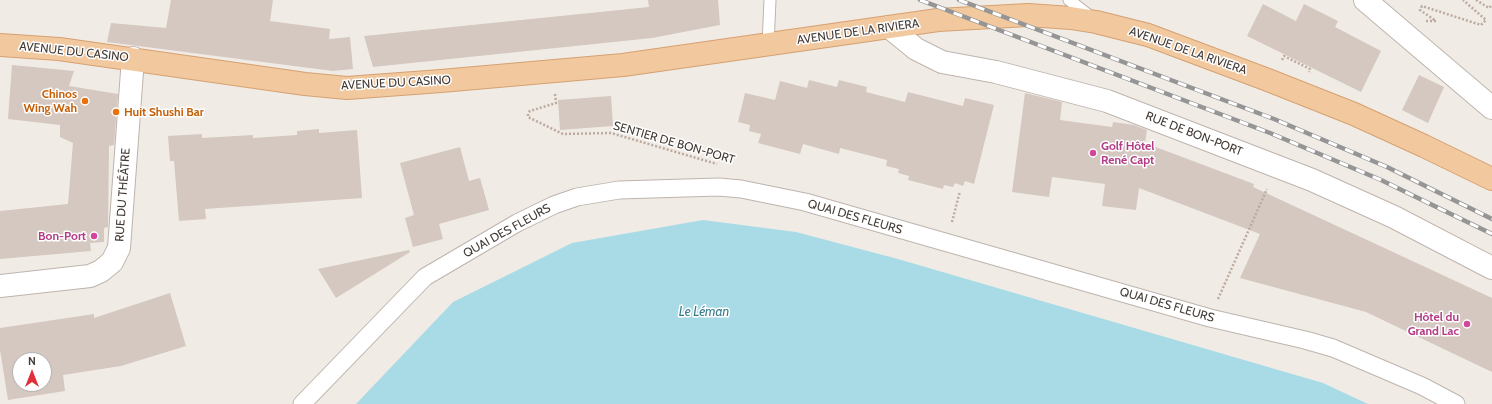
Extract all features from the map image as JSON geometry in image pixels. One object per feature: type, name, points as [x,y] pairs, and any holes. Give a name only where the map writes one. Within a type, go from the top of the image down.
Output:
[{"type":"main road","name":"AVENUE DE LA RIVIERA","points":[[768,45],[938,20],[1028,15],[1096,22],[1148,35],[1308,96],[1424,146],[1492,179]]},
{"type":"main road","name":"AVENUE DU CASINO","points":[[0,45],[59,49],[133,58],[305,84],[347,88],[623,64],[768,45]]},
{"type":"street","points":[[1365,0],[1492,108]]},
{"type":"street","name":"RUE DE BON-PORT","points":[[889,27],[916,49],[942,62],[996,72],[1107,101],[1277,166],[1394,217],[1492,268]]},
{"type":"street","name":"RUE DU THÉÂTRE","points":[[0,286],[90,276],[101,271],[112,262],[119,248],[133,58]]},
{"type":"street","name":"QUAI DES FLEURS","points":[[302,404],[425,277],[517,223],[554,205],[577,197],[619,190],[719,187],[741,189],[805,202],[1210,318],[1333,348],[1422,386],[1456,404]]},
{"type":"lane","points":[[768,45],[770,0]]},
{"type":"lane","points":[[1070,0],[1096,22]]},
{"type":"path","points":[[1388,20],[1436,21],[1420,10],[1422,6],[1481,25],[1486,20],[1463,0]]},
{"type":"path","points":[[1476,0],[1489,8],[1492,5]]},
{"type":"path","points":[[1284,56],[1310,69]]},
{"type":"path","name":"SENTIER DE BON-PORT","points":[[554,70],[556,103],[530,111],[528,114],[529,118],[563,134],[611,133],[718,165]]},
{"type":"path","points":[[1222,290],[1277,166]]},
{"type":"path","points":[[946,243],[960,191]]},
{"type":"water","name":"Le Léman","points":[[703,220],[796,232],[898,259],[1323,383],[1368,404],[356,404],[453,302],[572,243]]},
{"type":"building","points":[[171,0],[273,0],[270,21],[330,29],[329,39],[350,37],[353,69],[333,71],[107,42],[111,23],[166,28]]},
{"type":"building","points":[[648,0],[718,0],[720,25],[652,38],[373,67],[364,36],[649,7]]},
{"type":"building","points":[[1263,4],[1296,21],[1304,4],[1338,21],[1335,27],[1381,51],[1361,92],[1247,36]]},
{"type":"building","points":[[12,65],[74,71],[69,86],[118,94],[114,145],[109,146],[108,227],[104,228],[104,242],[90,243],[91,251],[0,259],[0,211],[68,204],[73,143],[60,137],[60,125],[8,119]]},
{"type":"building","points":[[1419,75],[1444,87],[1428,123],[1402,110]]},
{"type":"building","points":[[809,80],[837,87],[839,80],[867,87],[866,92],[905,102],[908,92],[963,106],[965,98],[994,105],[974,184],[965,181],[963,186],[955,183],[953,187],[944,185],[943,189],[908,180],[909,176],[898,173],[899,169],[886,166],[887,160],[840,148],[839,154],[803,144],[800,154],[758,143],[761,134],[749,131],[750,125],[738,122],[745,93],[775,100],[780,81],[807,88]]},
{"type":"building","points":[[1025,93],[1062,102],[1060,120],[1112,127],[1113,122],[1134,125],[1147,130],[1145,143],[1254,184],[1253,187],[1492,298],[1492,372],[1366,312],[1240,278],[1260,234],[1139,188],[1136,210],[1102,206],[1105,184],[1052,177],[1049,197],[1012,192]]},
{"type":"building","points":[[611,96],[613,126],[560,130],[558,100]]},
{"type":"building","points":[[319,129],[319,133],[357,130],[362,198],[205,209],[206,219],[179,221],[174,161],[170,161],[168,136],[202,134],[202,138],[253,135],[253,138],[297,135],[297,131]]},
{"type":"building","points":[[460,147],[469,181],[480,178],[489,210],[439,224],[443,239],[413,247],[405,218],[414,215],[400,163]]},
{"type":"building","points":[[409,250],[410,252],[336,298],[318,269]]},
{"type":"building","points":[[170,293],[186,346],[121,366],[63,375],[65,391],[8,400],[0,350],[0,328],[94,314],[94,318]]},
{"type":"railway","points":[[920,0],[1270,133],[1381,180],[1492,234]]},
{"type":"railway","points":[[959,0],[1274,119],[1387,167],[1492,219]]},
{"type":"place","name":"Chinos Wing Wah","points":[[85,101]]},
{"type":"place","name":"Huit Shushi Bar","points":[[116,112]]},
{"type":"place","name":"Golf Hôtel René Capt","points":[[1093,153]]},
{"type":"place","name":"Bon-Port","points":[[94,236]]},
{"type":"place","name":"Hôtel du Grand Lac","points":[[1467,324]]}]
